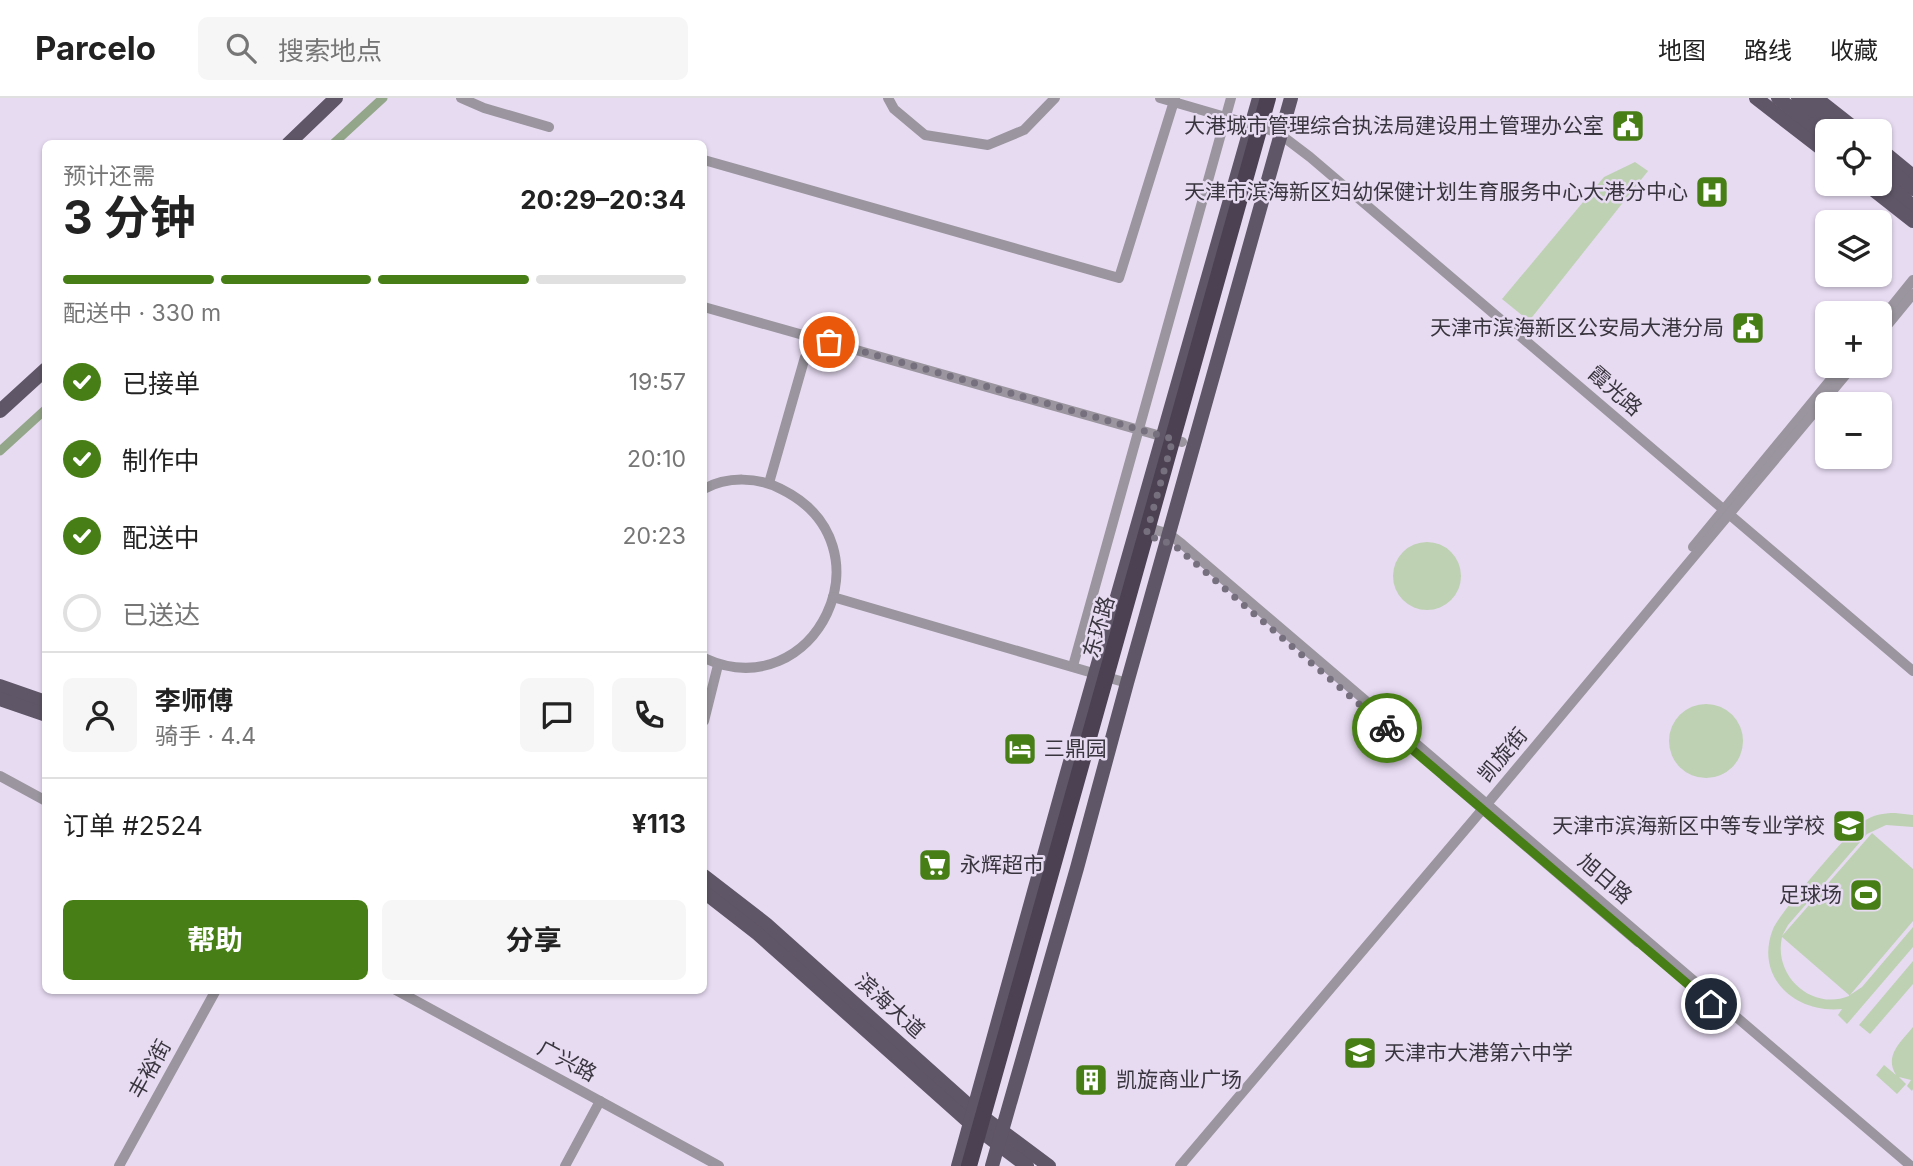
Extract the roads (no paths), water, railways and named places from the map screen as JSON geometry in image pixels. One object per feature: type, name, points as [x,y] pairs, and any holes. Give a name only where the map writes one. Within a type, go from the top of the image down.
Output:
[{"type":"highway","name":"东环路","points":[[1268,98],[1268,128]]},
{"type":"highway","name":"东环路","points":[[980,1166],[986,1127],[1152,533],[1173,439],[1279,98]]},
{"type":"highway","name":"东环路","points":[[969,1166],[986,1127]]},
{"type":"main road","points":[[282,140],[327,98]]},
{"type":"main road","points":[[292,140],[337,98]]},
{"type":"main road","points":[[1259,98],[1268,128]]},
{"type":"main road","points":[[1152,533],[1268,128],[1291,98]]},
{"type":"main road","points":[[1756,98],[1815,144]]},
{"type":"main road","points":[[1778,98],[1815,127]]},
{"type":"main road","points":[[1798,98],[1825,119]]},
{"type":"main road","points":[[1816,98],[1843,119]]},
{"type":"main road","points":[[1892,159],[1913,176]]},
{"type":"main road","points":[[1892,171],[1913,188]]},
{"type":"main road","points":[[1892,188],[1913,205]]},
{"type":"main road","points":[[1881,196],[1913,221]]},
{"type":"main road","points":[[0,404],[42,366]]},
{"type":"main road","points":[[0,411],[42,373]]},
{"type":"main road","points":[[0,686],[42,701]]},
{"type":"main road","points":[[0,699],[42,714]]},
{"type":"main road","name":"滨海大道","points":[[707,878],[766,924],[1027,1166]]},
{"type":"main road","name":"滨海大道","points":[[707,894],[758,934],[986,1127],[1049,1166]]},
{"type":"main road","points":[[958,1166],[986,1127]]},
{"type":"main road","points":[[986,1127],[992,1166]]},
{"type":"street","points":[[461,98],[484,108],[549,127]]},
{"type":"street","points":[[888,98],[894,108],[925,135],[988,145],[1024,130],[1055,98]]},
{"type":"street","name":"霞光路","points":[[1160,98],[1268,128],[1319,165],[1913,663]]},
{"type":"street","points":[[1073,666],[1231,98]]},
{"type":"street","points":[[707,161],[1119,278],[1174,100]]},
{"type":"street","points":[[1892,306],[1913,281]]},
{"type":"street","points":[[1892,319],[1913,294]]},
{"type":"street","points":[[707,308],[1173,439]]},
{"type":"street","points":[[769,483],[805,357]]},
{"type":"street","name":"凯旋街","points":[[1180,1166],[1728,509],[1832,378]]},
{"type":"street","name":"凯旋街","points":[[1728,509],[1843,378]]},
{"type":"street","points":[[707,487],[740,479],[769,483],[799,498],[821,521],[835,551],[837,584],[828,615],[809,642],[782,660],[751,668],[718,665],[707,660]]},
{"type":"street","name":"霞光路","points":[[1728,509],[1913,671]]},
{"type":"street","name":"旭日路","points":[[1152,533],[1483,804],[1911,1166]]},
{"type":"street","points":[[833,597],[1112,678]]},
{"type":"street","points":[[707,709],[718,665]]},
{"type":"street","points":[[0,776],[42,799]]},
{"type":"street","name":"凯旋街","points":[[1170,1166],[1483,804]]},
{"type":"street","name":"旭日路","points":[[1483,804],[1901,1166]]},
{"type":"street","name":"丰裕街","points":[[118,1166],[214,994]]},
{"type":"street","name":"广兴路","points":[[403,994],[719,1166]]},
{"type":"street","points":[[565,1166],[600,1101]]},
{"type":"waterway","points":[[337,140],[383,98]]},
{"type":"waterway","points":[[0,451],[42,413]]},
{"type":"place","name":"大港城市管理综合执法局建设用土管理办公室","points":[[1628,126]]},
{"type":"place","name":"天津市滨海新区妇幼保健计划生育服务中心大港分中心","points":[[1712,192]]},
{"type":"place","name":"天津市滨海新区公安局大港分局","points":[[1748,328]]},
{"type":"place","name":"三鼎园","points":[[1020,749]]},
{"type":"place","name":"天津市滨海新区中等专业学校","points":[[1849,826]]},
{"type":"place","name":"永辉超市","points":[[935,865]]},
{"type":"place","name":"足球场","points":[[1866,895]]},
{"type":"place","name":"天津市大港第六中学","points":[[1360,1053]]},
{"type":"place","name":"凯旋商业广场","points":[[1091,1080]]}]
